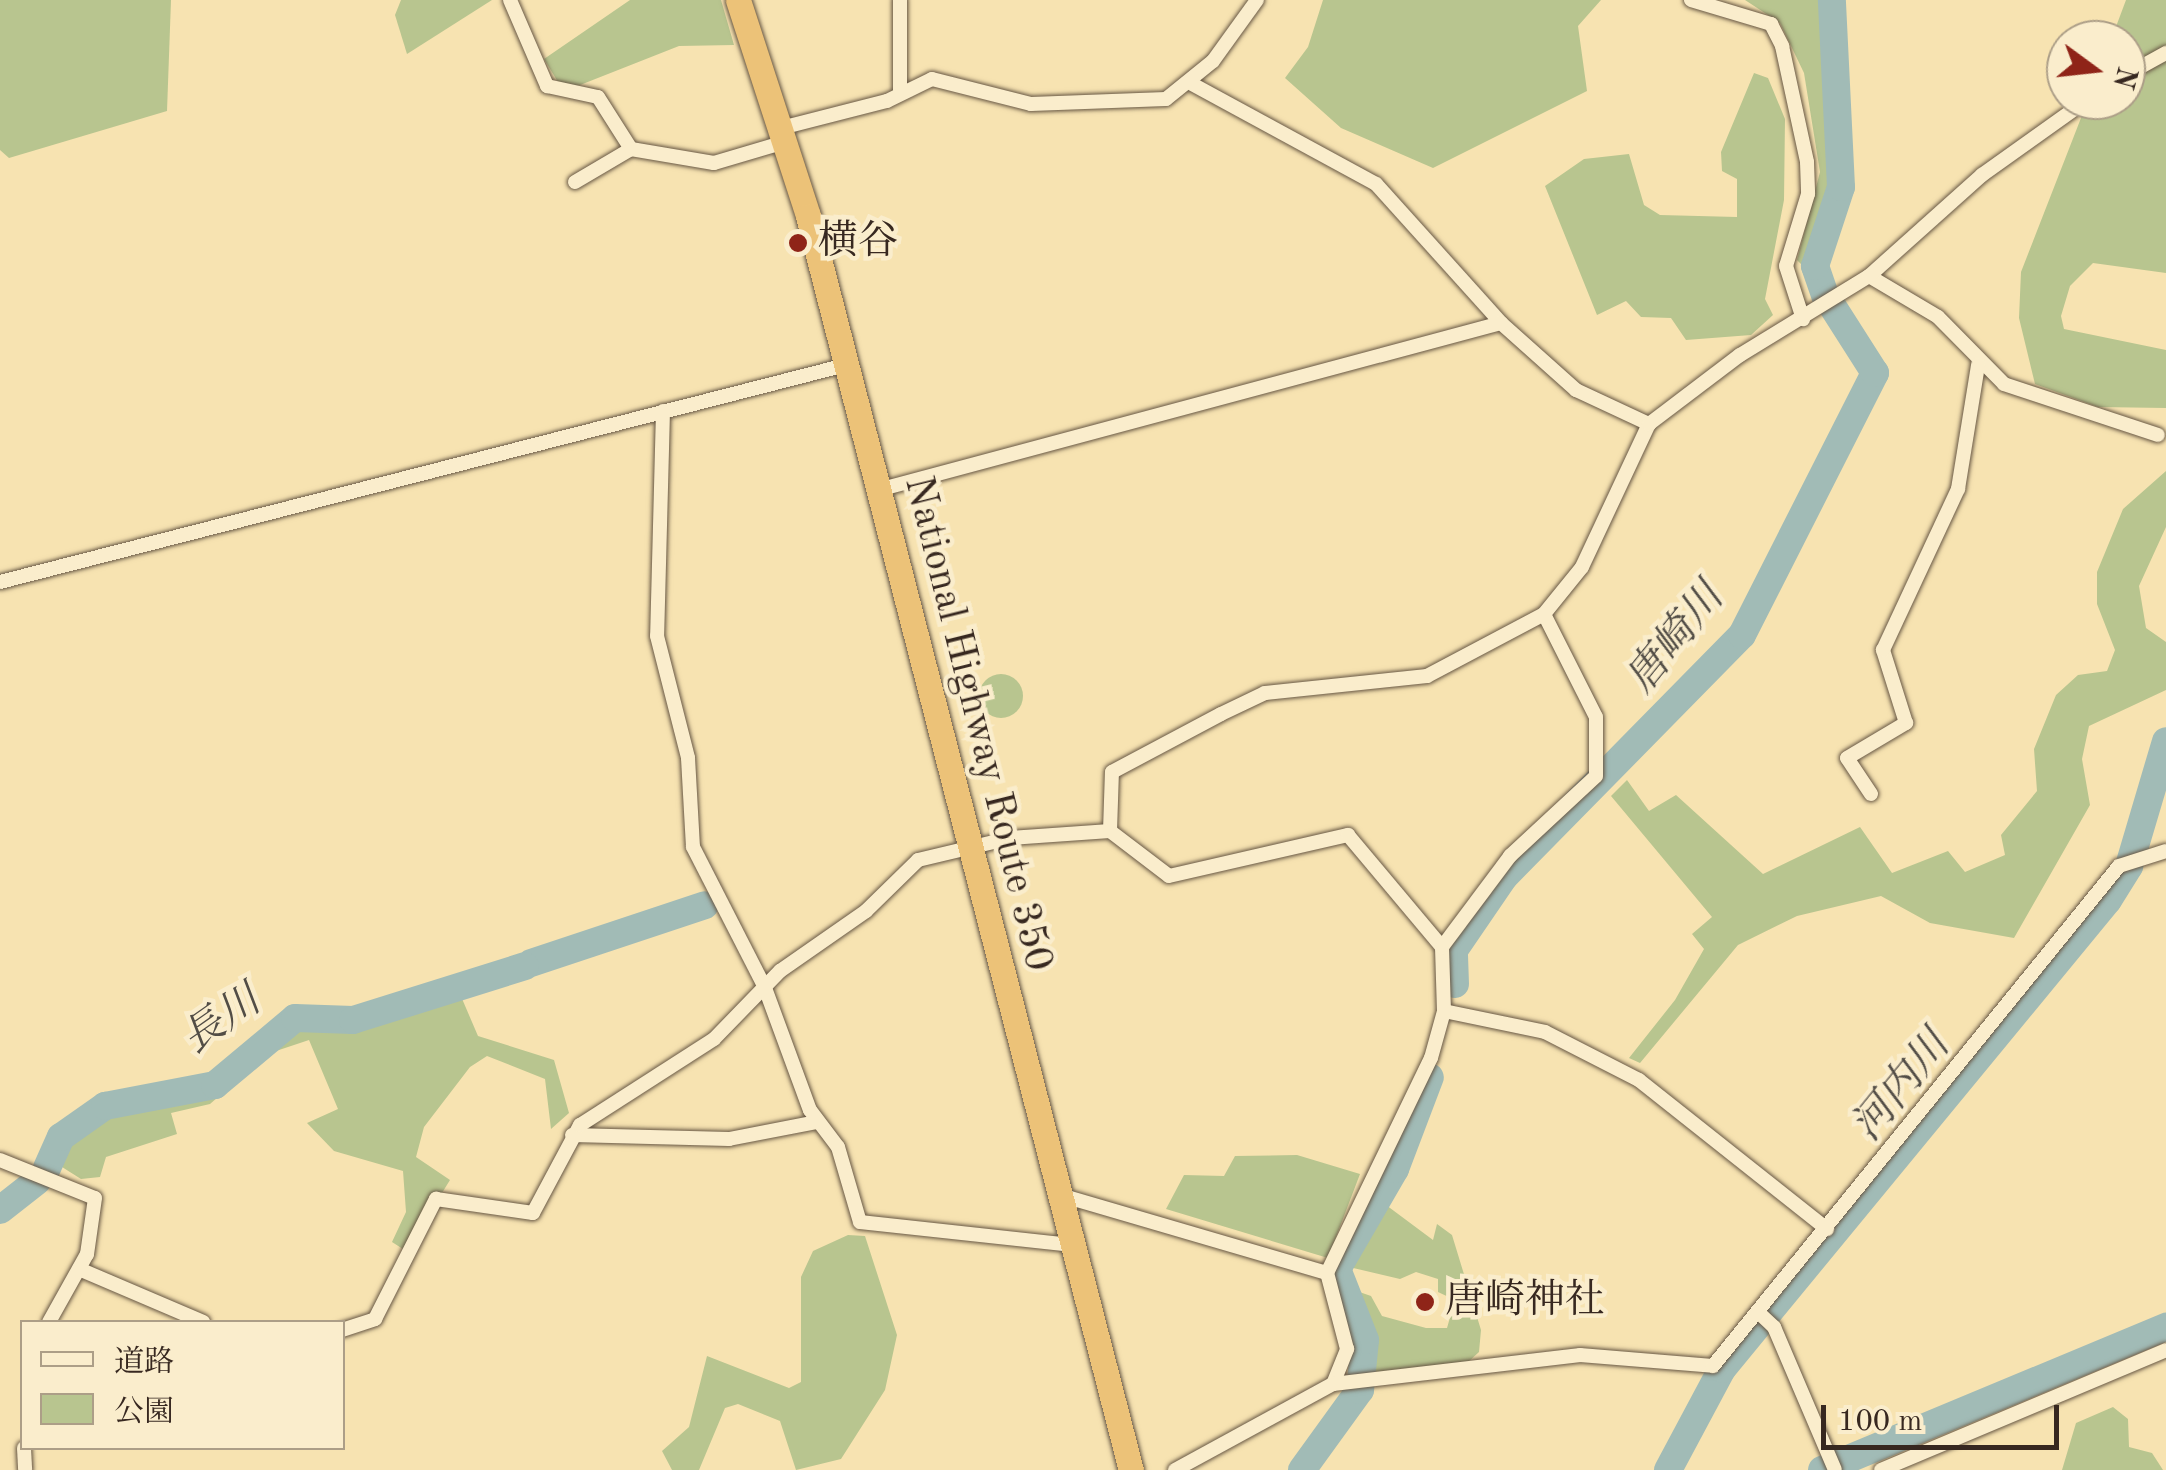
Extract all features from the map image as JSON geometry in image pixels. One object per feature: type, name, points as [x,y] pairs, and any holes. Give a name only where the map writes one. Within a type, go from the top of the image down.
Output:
[{"type":"highway","name":"National Highway Route 350","points":[[738,0],[783,134],[846,365],[1131,1470]]},
{"type":"street","points":[[510,0],[547,86],[598,97],[631,149]]},
{"type":"street","points":[[900,0],[900,90]]},
{"type":"street","points":[[575,182],[631,149],[714,163],[900,90],[954,80],[1062,106],[1166,99],[1192,84],[1257,0]]},
{"type":"street","points":[[1691,0],[1771,24],[1782,46],[1807,162],[1808,194],[1786,266],[1803,319]]},
{"type":"street","points":[[1192,84],[1376,184],[1501,323],[1576,390],[1649,424]]},
{"type":"street","points":[[1110,831],[1112,772],[1221,714],[1265,693],[1427,676],[1544,614],[1582,567],[1649,424],[1869,276],[1982,175],[2059,120]]},
{"type":"street","points":[[1869,276],[1938,316],[1978,365],[2004,384],[2158,435]]},
{"type":"street","points":[[878,490],[1501,323]]},
{"type":"street","points":[[0,582],[846,365]]},
{"type":"street","points":[[1871,794],[1847,758],[1906,723],[1883,650],[1958,489],[1978,365]]},
{"type":"street","points":[[664,411],[657,636],[688,758],[693,847],[765,988],[817,1122],[838,1147],[860,1222],[870,1228],[1073,1245]]},
{"type":"street","points":[[1442,947],[1510,856],[1596,776],[1596,717],[1544,614]]},
{"type":"street","points":[[345,1329],[376,1318],[436,1199],[533,1212],[572,1135],[714,1039],[765,988],[918,860],[969,844],[1110,831],[1169,876],[1348,835],[1442,947],[1444,1011],[1407,1118],[1327,1273],[1347,1349],[1334,1384]]},
{"type":"street","points":[[1176,1470],[1334,1384],[1580,1355],[1713,1366],[2129,863],[2166,851]]},
{"type":"street","points":[[1444,1011],[1545,1032],[1639,1080],[1826,1229]]},
{"type":"street","points":[[572,1135],[729,1139],[817,1122]]},
{"type":"street","points":[[0,1160],[94,1198],[79,1269],[50,1320]]},
{"type":"street","points":[[1060,1196],[1327,1273]]},
{"type":"street","points":[[79,1269],[198,1320]]},
{"type":"street","points":[[1759,1313],[1774,1327],[1832,1463]]},
{"type":"street","points":[[1881,1470],[2166,1350]]},
{"type":"green space","points":[[0,0],[171,0],[167,111],[9,158],[0,150]]},
{"type":"green space","points":[[401,0],[492,0],[407,54],[395,15]]},
{"type":"green space","points":[[630,0],[721,0],[734,45],[679,46],[575,87],[558,82],[544,59]]},
{"type":"green space","points":[[1323,0],[1601,0],[1578,26],[1587,91],[1433,168],[1341,128],[1285,78],[1308,47]]},
{"type":"green space","points":[[1745,0],[1828,0],[1836,182],[1807,270],[1797,260],[1820,172],[1804,73],[1780,23]]},
{"type":"green space","points":[[2126,0],[2166,0],[2166,273],[2093,263],[2070,286],[2061,316],[2064,329],[2166,350],[2166,408],[2098,407],[2035,384],[2019,318],[2021,272],[2080,120],[2146,120],[2146,20],[2118,20]]},
{"type":"green space","points":[[1754,73],[1768,78],[1785,119],[1784,200],[1765,299],[1773,315],[1751,335],[1686,340],[1671,318],[1641,317],[1626,301],[1597,315],[1545,186],[1584,159],[1629,154],[1644,205],[1660,215],[1737,217],[1737,179],[1722,171],[1721,152]]},
{"type":"green space","points":[[2166,471],[2166,527],[2139,586],[2146,628],[2166,642],[2166,690],[2089,726],[2082,759],[2090,805],[2014,938],[1930,923],[1881,896],[1797,916],[1738,945],[1640,1063],[1629,1058],[1675,1000],[1704,949],[1692,934],[1712,917],[1611,796],[1627,780],[1649,811],[1676,795],[1763,874],[1860,827],[1892,873],[1948,851],[1965,872],[2005,855],[2001,835],[2037,791],[2034,749],[2056,695],[2078,675],[2107,671],[2115,650],[2097,604],[2097,572],[2123,509]]},
{"type":"green space","points":[[1001,674],[1016,681],[1023,696],[1016,711],[1001,718],[986,711],[979,696],[986,681]]},
{"type":"green space","points":[[460,994],[478,1036],[554,1060],[569,1113],[551,1129],[545,1079],[487,1056],[470,1067],[424,1127],[416,1157],[450,1180],[406,1251],[392,1242],[406,1212],[403,1171],[334,1151],[307,1123],[338,1109],[309,1040],[267,1054],[210,1104],[171,1113],[177,1134],[106,1157],[100,1177],[81,1179],[62,1167],[58,1156],[81,1127],[110,1111],[215,1090],[300,1021],[357,1026]]},
{"type":"green space","points":[[1297,1155],[1360,1174],[1328,1258],[1166,1209],[1184,1175],[1224,1176],[1235,1156]]},
{"type":"green space","points":[[1386,1205],[1433,1240],[1437,1224],[1452,1235],[1481,1330],[1479,1352],[1467,1363],[1351,1377],[1357,1310],[1345,1287],[1371,1296],[1382,1316],[1426,1328],[1447,1328],[1455,1300],[1438,1292],[1438,1279],[1416,1272],[1400,1279],[1349,1267],[1372,1209]]},
{"type":"green space","points":[[848,1235],[865,1236],[897,1335],[885,1390],[841,1459],[796,1470],[780,1421],[738,1404],[725,1408],[699,1470],[672,1470],[662,1451],[689,1427],[707,1356],[789,1388],[801,1382],[801,1277],[813,1251]]},
{"type":"green space","points":[[2113,1407],[2128,1419],[2129,1447],[2152,1453],[2163,1470],[2062,1470],[2076,1423]]},
{"type":"waterway","name":"唐崎川","points":[[1826,298],[1815,266],[1841,187],[1832,0]]},
{"type":"waterway","name":"唐崎川","points":[[1455,984],[1454,950],[1504,877],[1742,635],[1875,373],[1833,307]]},
{"type":"waterway","name":"河内川","points":[[1668,1470],[1722,1369],[2108,900],[2129,866],[2166,741]]},
{"type":"waterway","name":"長川","points":[[531,963],[705,905]]},
{"type":"waterway","name":"長川","points":[[47,1168],[61,1137],[105,1106],[215,1085],[295,1018],[353,1020],[525,966]]},
{"type":"waterway","name":"唐崎川","points":[[1302,1470],[1360,1390],[1365,1340],[1337,1269],[1395,1169],[1430,1077]]},
{"type":"waterway","name":"長川","points":[[0,1210],[37,1181]]},
{"type":"waterway","points":[[1822,1470],[2166,1327]]},
{"type":"place","name":"横谷","points":[[798,243]]},
{"type":"place","name":"唐崎神社","points":[[1425,1302]]}]
